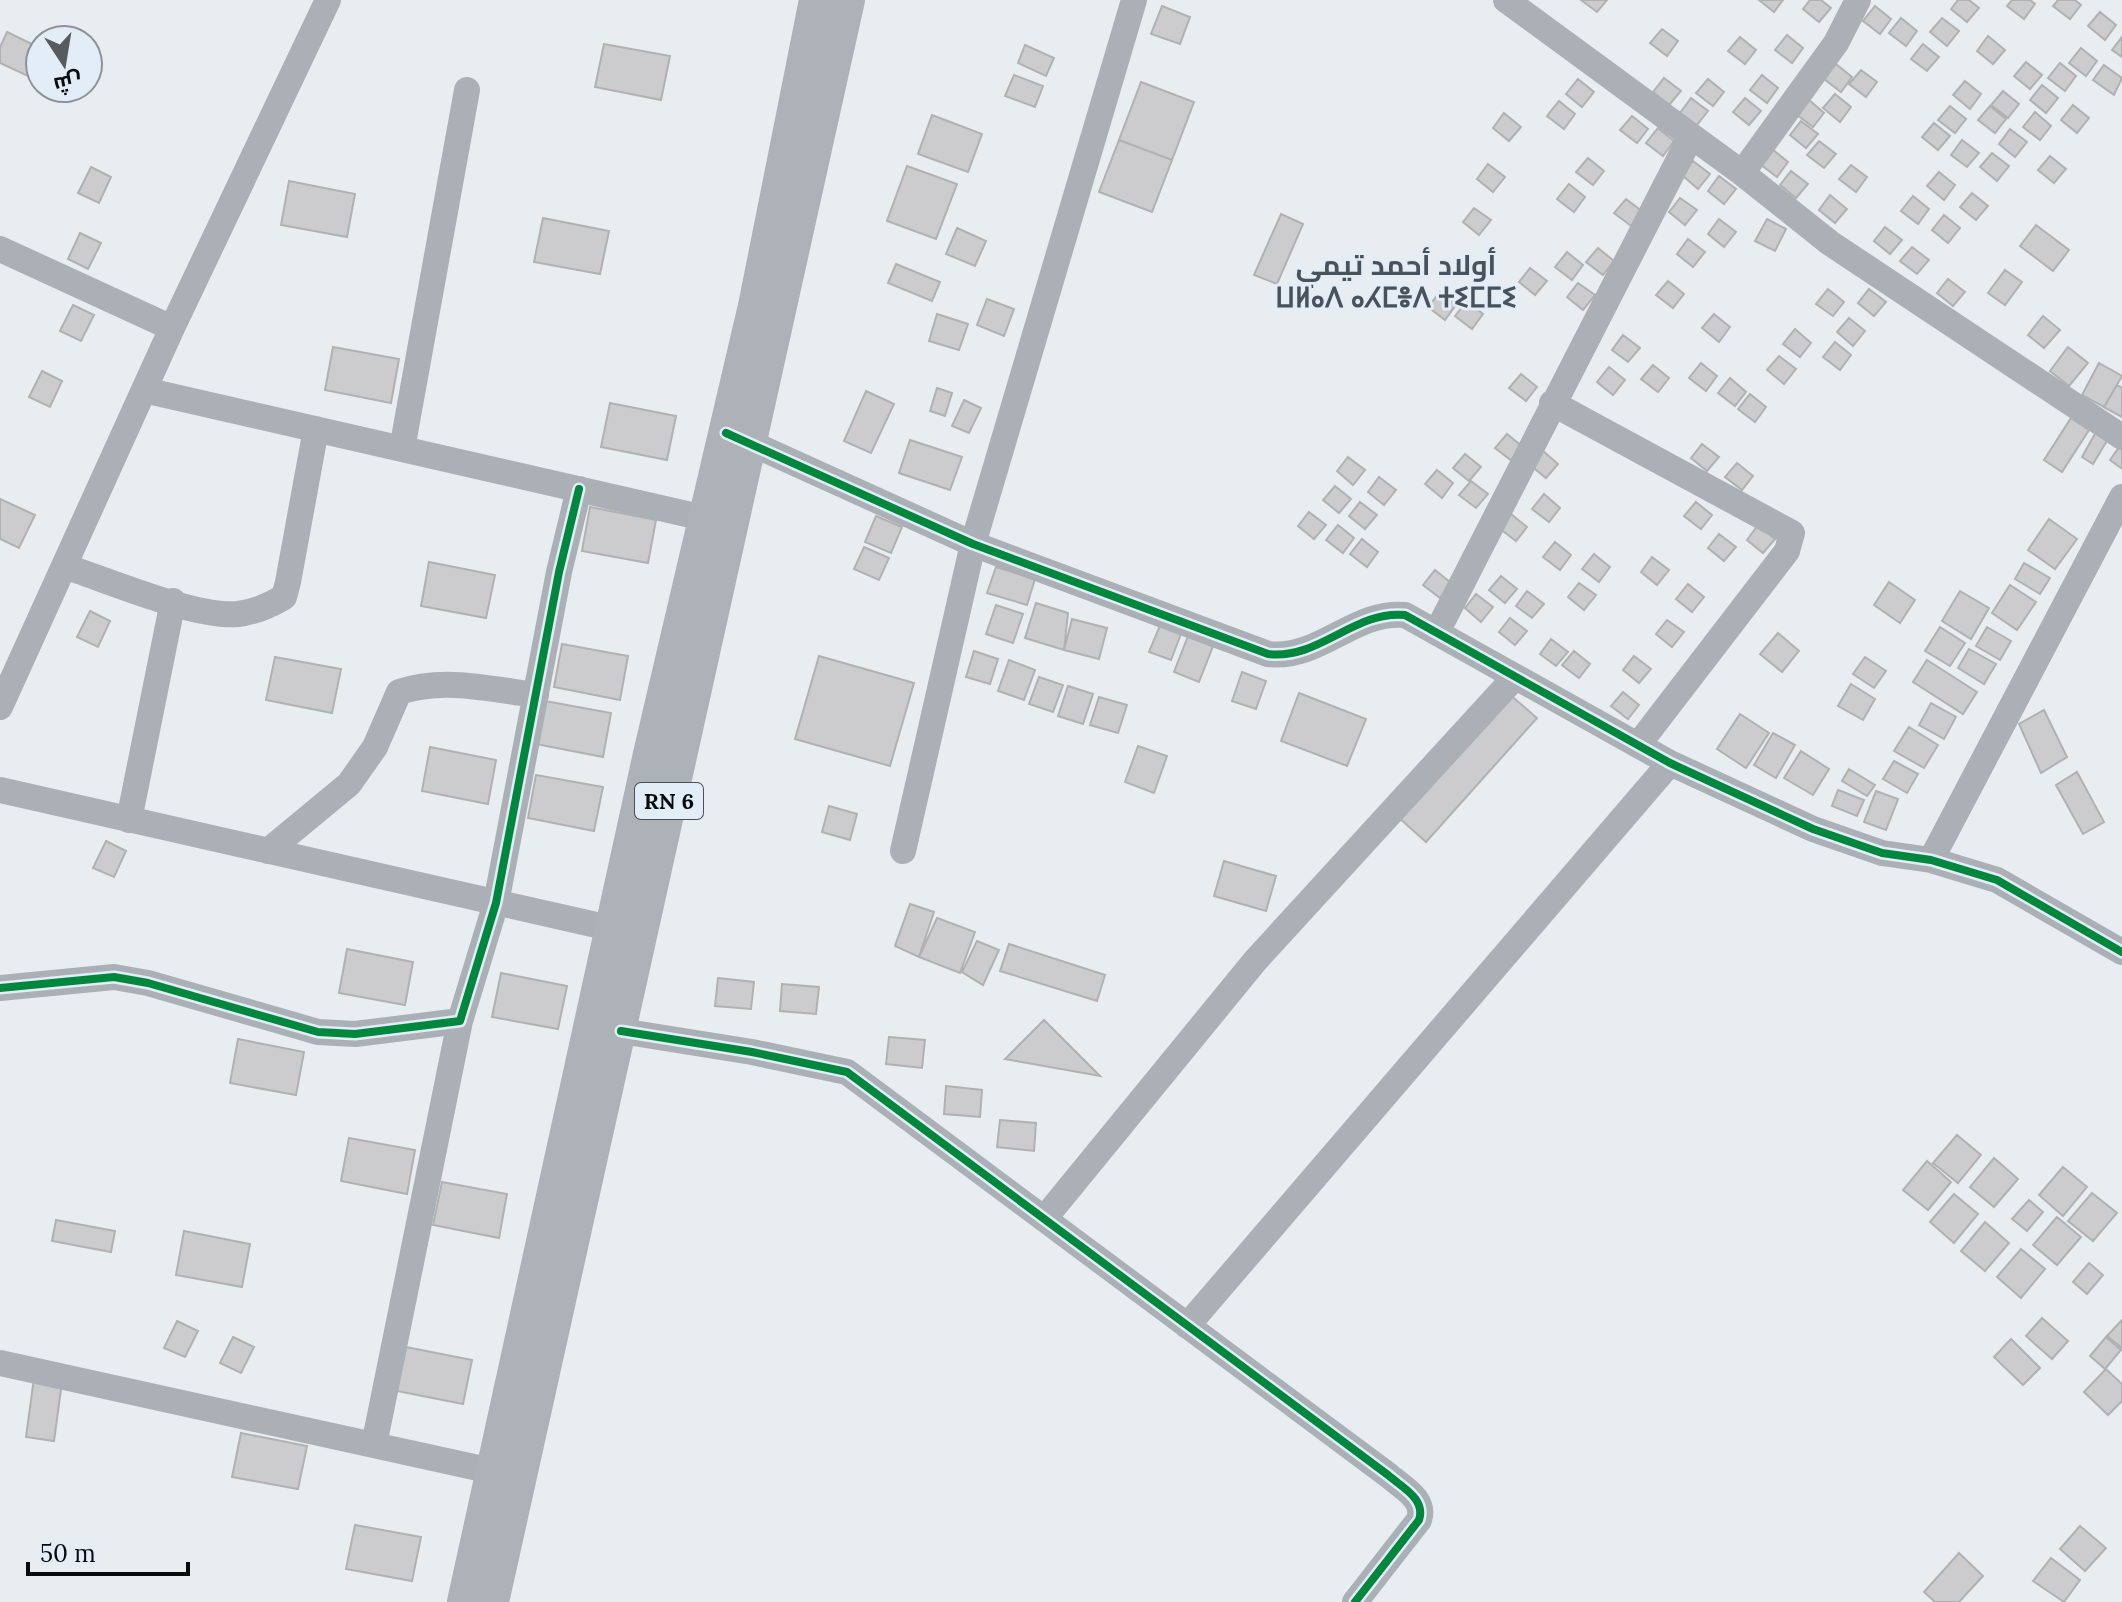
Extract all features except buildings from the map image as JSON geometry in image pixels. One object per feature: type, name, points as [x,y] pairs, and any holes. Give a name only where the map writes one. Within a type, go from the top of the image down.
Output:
[{"type":"main road","name":"RN 6","points":[[492,1602],[621,1031],[737,437],[816,0]]},
{"type":"main road","name":"RN 6","points":[[464,1602],[704,518],[737,437],[848,0]]},
{"type":"street","points":[[0,707],[172,328],[328,0]]},
{"type":"street","points":[[903,851],[973,544],[1134,0]]},
{"type":"street","points":[[1506,0],[1856,261],[2122,437]]},
{"type":"street","points":[[1742,173],[1836,43],[1858,0]]},
{"type":"street","points":[[402,449],[467,90]]},
{"type":"street","points":[[1437,632],[1691,136]]},
{"type":"street","points":[[0,249],[172,328]]},
{"type":"street","points":[[144,390],[704,518]]},
{"type":"street","points":[[1552,403],[1792,533],[1787,551],[1638,745]]},
{"type":"street","points":[[64,566],[201,610],[236,614],[267,607],[284,597],[316,429]]},
{"type":"street","points":[[737,437],[973,544],[1268,654],[1287,656],[1307,651],[1368,618],[1405,615],[1670,763],[1813,829],[1882,853],[1931,860],[1997,880],[2122,952]]},
{"type":"street","points":[[374,1445],[460,1021],[496,903],[579,489]]},
{"type":"street","points":[[1931,860],[2122,497]]},
{"type":"street","points":[[129,820],[173,601]]},
{"type":"street","points":[[1044,1219],[1255,961],[1515,677]]},
{"type":"street","points":[[268,851],[349,784],[375,747],[399,692],[433,684],[453,684],[536,695]]},
{"type":"street","points":[[1187,1326],[1670,763]]},
{"type":"street","points":[[0,790],[614,929]]},
{"type":"street","points":[[0,988],[114,977],[148,983],[318,1032],[355,1034],[460,1021]]},
{"type":"street","points":[[621,1031],[752,1052],[847,1072],[1419,1501],[1422,1507],[1419,1520],[1355,1602]]},
{"type":"street","points":[[0,1363],[492,1471]]},
{"type":"cycle path","points":[[726,433],[973,544],[1268,654],[1304,650],[1369,620],[1387,615],[1405,615],[1670,763],[1813,829],[1882,853],[1931,860],[1997,880],[2122,952]]},
{"type":"cycle path","points":[[0,988],[114,977],[148,983],[318,1032],[355,1034],[460,1021],[496,903],[559,572],[579,489]]},
{"type":"cycle path","points":[[621,1031],[752,1052],[847,1072],[1406,1489],[1419,1506],[1419,1520],[1355,1602]]},
{"type":"district","name":"أولاد أحمد تيمي ⵡⵍⴰⴷ ⴰⵃⵎⴻⴷ ⵜⵉⵎⵎⵉ","points":[[1396,281]]}]
